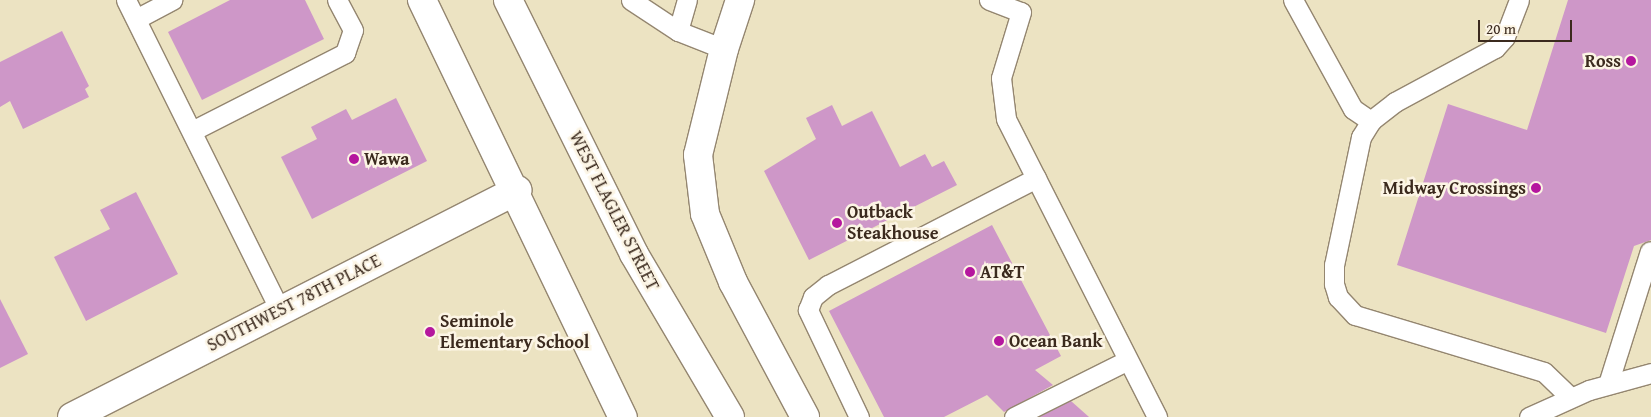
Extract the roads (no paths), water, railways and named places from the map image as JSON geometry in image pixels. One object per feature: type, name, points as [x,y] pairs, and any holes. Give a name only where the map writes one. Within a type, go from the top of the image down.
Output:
[{"type":"main road","points":[[422,0],[517,190],[624,417]]},
{"type":"main road","points":[[740,0],[724,49],[698,155],[705,214],[733,282],[805,417]]},
{"type":"main road","name":"WEST FLAGLER STREET","points":[[511,1],[634,254],[730,417]]},
{"type":"main road","name":"SOUTHWEST 78TH PLACE","points":[[72,417],[517,190]]},
{"type":"lane","points":[[126,0],[280,310]]},
{"type":"lane","points":[[136,19],[172,0]]},
{"type":"lane","points":[[192,131],[345,53],[353,30],[337,0]]},
{"type":"lane","points":[[631,0],[678,31],[724,49]]},
{"type":"lane","points":[[678,31],[687,0]]},
{"type":"lane","points":[[989,0],[1021,12],[1001,78],[1001,97],[1006,119],[1157,417]]},
{"type":"lane","points":[[1293,0],[1353,110],[1370,121]]},
{"type":"lane","points":[[1519,0],[1508,31],[1495,48],[1395,102],[1370,121],[1361,138],[1334,266],[1334,284],[1346,308],[1355,315],[1544,372],[1570,398]]},
{"type":"lane","points":[[859,417],[808,310],[813,297],[828,285],[1036,178]]},
{"type":"lane","points":[[1608,384],[1650,252]]},
{"type":"lane","points":[[1014,417],[1128,360]]},
{"type":"lane","points":[[1529,417],[1570,398],[1608,384],[1651,373]]},
{"type":"place","name":"Ross","points":[[1631,61]]},
{"type":"place","name":"Wawa","points":[[354,159]]},
{"type":"place","name":"Midway Crossings","points":[[1536,188]]},
{"type":"place","name":"Outback Steakhouse","points":[[837,223]]},
{"type":"place","name":"AT&T","points":[[970,272]]},
{"type":"place","name":"Seminole Elementary School","points":[[430,332]]},
{"type":"place","name":"Ocean Bank","points":[[999,341]]}]
